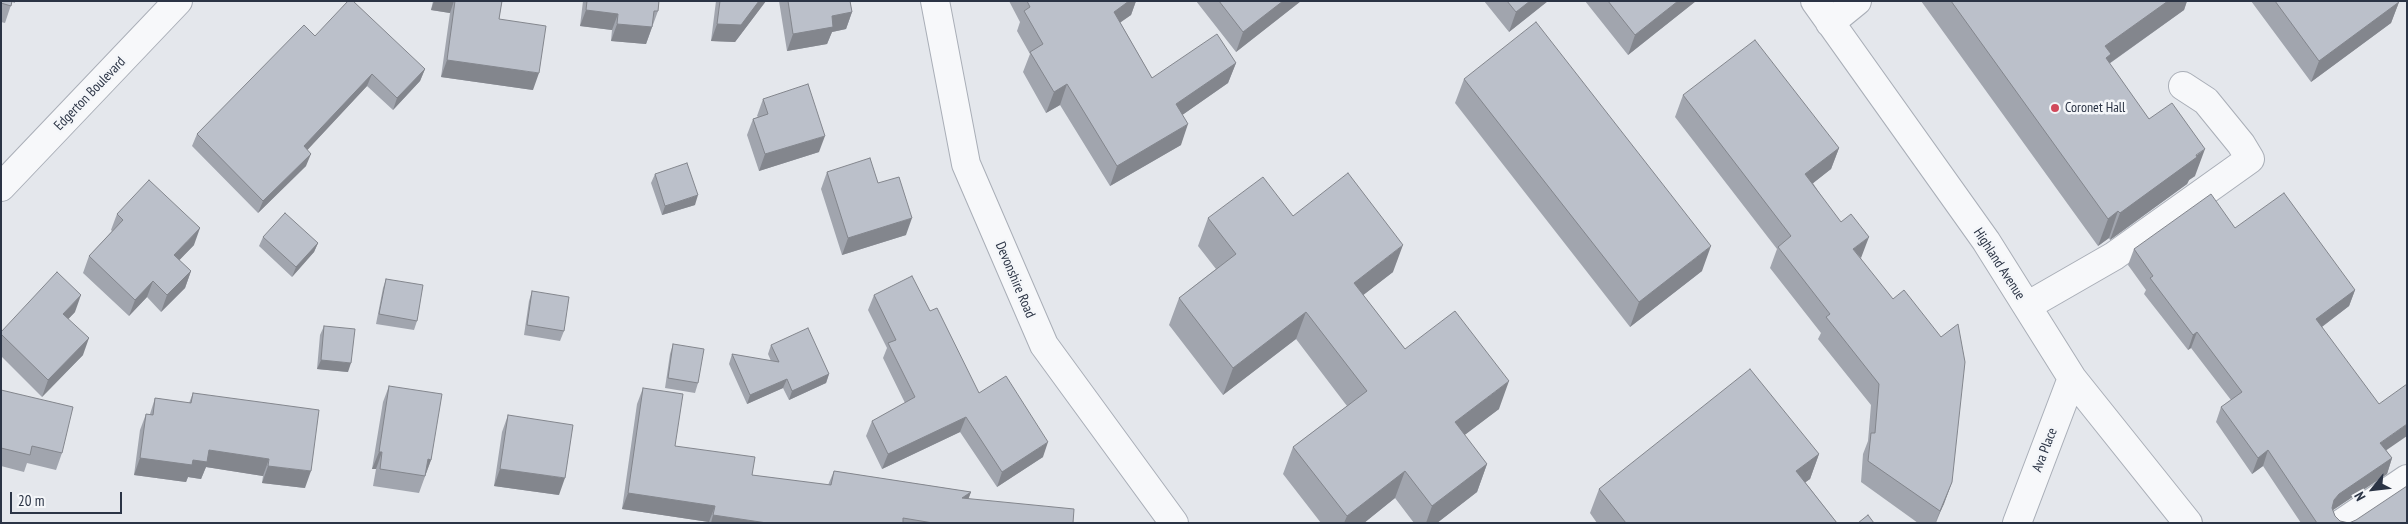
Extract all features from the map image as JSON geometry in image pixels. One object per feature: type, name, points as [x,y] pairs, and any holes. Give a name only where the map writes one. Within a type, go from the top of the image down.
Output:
[{"type":"street","name":"Edgerton Boulevard","points":[[1,187],[178,1]]},
{"type":"street","name":"Devonshire Road","points":[[935,1],[966,164],[1044,346],[1174,523]]},
{"type":"street","name":"Highland Avenue","points":[[1814,1],[1986,241],[2072,378],[2188,523]]},
{"type":"street","points":[[1830,23],[1857,1]]},
{"type":"street","points":[[2027,306],[2114,256],[2250,159],[2241,144],[2206,101],[2183,86]]},
{"type":"street","name":"Ava Place","points":[[2017,523],[2072,378]]},
{"type":"street","points":[[2342,523],[2407,479]]},
{"type":"building","points":[[1,1],[12,1],[11,6],[1,3]]},
{"type":"building","points":[[348,1],[353,1],[425,69],[397,98],[372,74],[304,146],[311,154],[263,201],[197,134],[304,25],[315,36]]},
{"type":"building","points":[[455,1],[502,1],[499,19],[546,26],[539,73],[447,60]]},
{"type":"building","points":[[587,1],[659,1],[658,11],[654,11],[652,27],[617,24],[618,14],[586,10]]},
{"type":"building","points":[[720,1],[759,1],[741,25],[717,24]]},
{"type":"building","points":[[788,1],[850,1],[852,12],[832,16],[833,27],[793,34]]},
{"type":"building","points":[[1027,1],[1129,1],[1114,12],[1152,78],[1217,34],[1236,63],[1176,104],[1188,124],[1117,166],[1067,84],[1054,92],[1030,52],[1043,44],[1024,11],[1030,7]]},
{"type":"building","points":[[1219,1],[1283,1],[1243,32]]},
{"type":"building","points":[[1507,1],[1530,1],[1516,12]]},
{"type":"building","points":[[1608,1],[1678,1],[1635,35]]},
{"type":"building","name":"Coronet Hall","points":[[1951,1],[2168,1],[2105,46],[2111,54],[2106,58],[2149,119],[2172,103],[2205,149],[2196,155],[2197,157],[2120,213],[2118,211],[2108,219]]},
{"type":"building","points":[[2275,1],[2399,1],[2399,2],[2319,61]]},
{"type":"building","points":[[1536,22],[1711,246],[1639,302],[1464,79]]},
{"type":"building","points":[[1755,40],[1839,148],[1805,174],[1841,222],[1851,214],[1869,237],[1853,249],[1893,299],[1904,290],[1941,337],[1958,324],[1965,362],[1952,482],[1940,511],[1868,461],[1871,433],[1875,433],[1879,384],[1826,317],[1830,314],[1778,247],[1791,236],[1683,95]]},
{"type":"building","points":[[808,84],[825,136],[765,154],[753,119],[768,114],[763,99]]},
{"type":"building","points":[[870,158],[878,183],[899,177],[912,218],[848,238],[827,172]]},
{"type":"building","points":[[687,163],[698,195],[665,206],[655,174]]},
{"type":"building","points":[[1348,173],[1403,245],[1354,283],[1405,349],[1455,311],[1509,381],[1455,422],[1487,464],[1432,506],[1405,471],[1347,516],[1293,447],[1367,391],[1306,312],[1233,368],[1179,298],[1236,254],[1208,218],[1263,177],[1293,216]]},
{"type":"building","points":[[149,180],[200,228],[174,255],[191,271],[167,295],[153,281],[135,300],[89,256],[123,220],[117,214]]},
{"type":"building","points":[[2284,193],[2355,290],[2316,319],[2379,404],[2407,384],[2407,424],[2380,443],[2392,458],[2339,494],[2334,500],[2332,508],[2335,516],[2340,521],[2349,523],[2317,523],[2268,450],[2258,458],[2221,407],[2242,392],[2197,332],[2193,335],[2150,278],[2153,276],[2134,249],[2211,194],[2235,228]]},
{"type":"building","points":[[285,213],[318,243],[296,267],[263,237]]},
{"type":"building","points":[[57,272],[81,295],[63,314],[89,338],[48,380],[1,332]]},
{"type":"building","points":[[912,276],[930,311],[937,308],[979,393],[1006,376],[1048,442],[1002,472],[966,417],[888,454],[872,421],[915,397],[888,343],[896,340],[874,295]]},
{"type":"building","points":[[386,279],[423,285],[417,321],[379,314]]},
{"type":"building","points":[[532,291],[569,297],[564,331],[527,325]]},
{"type":"building","points":[[324,326],[355,329],[351,363],[321,360]]},
{"type":"building","points":[[808,328],[829,374],[792,391],[787,379],[750,395],[732,354],[779,362],[771,345]]},
{"type":"building","points":[[673,344],[704,349],[698,383],[668,378]]},
{"type":"building","points":[[1750,369],[1819,454],[1796,471],[1837,523],[1626,523],[1599,489]]},
{"type":"building","points":[[389,386],[442,394],[431,460],[428,459],[425,476],[380,469],[382,452],[379,452]]},
{"type":"building","points":[[643,388],[683,394],[675,446],[755,457],[752,475],[831,485],[834,471],[971,492],[962,498],[1074,509],[1073,523],[933,523],[903,518],[903,523],[767,523],[713,515],[715,506],[628,493]]},
{"type":"building","points":[[1,390],[73,407],[62,453],[32,446],[30,455],[1,448]]},
{"type":"building","points":[[193,393],[319,410],[311,471],[268,466],[269,459],[209,450],[207,462],[193,460],[192,465],[140,458],[146,414],[153,415],[155,398],[191,403]]},
{"type":"building","points":[[508,415],[573,425],[565,478],[500,469]]},
{"type":"building","points":[[2407,486],[2407,523],[2349,523],[2356,520]]},
{"type":"building","points":[[1868,515],[1874,523],[1858,523]]},
{"type":"place","name":"Coronet Hall","points":[[2055,108]]}]
